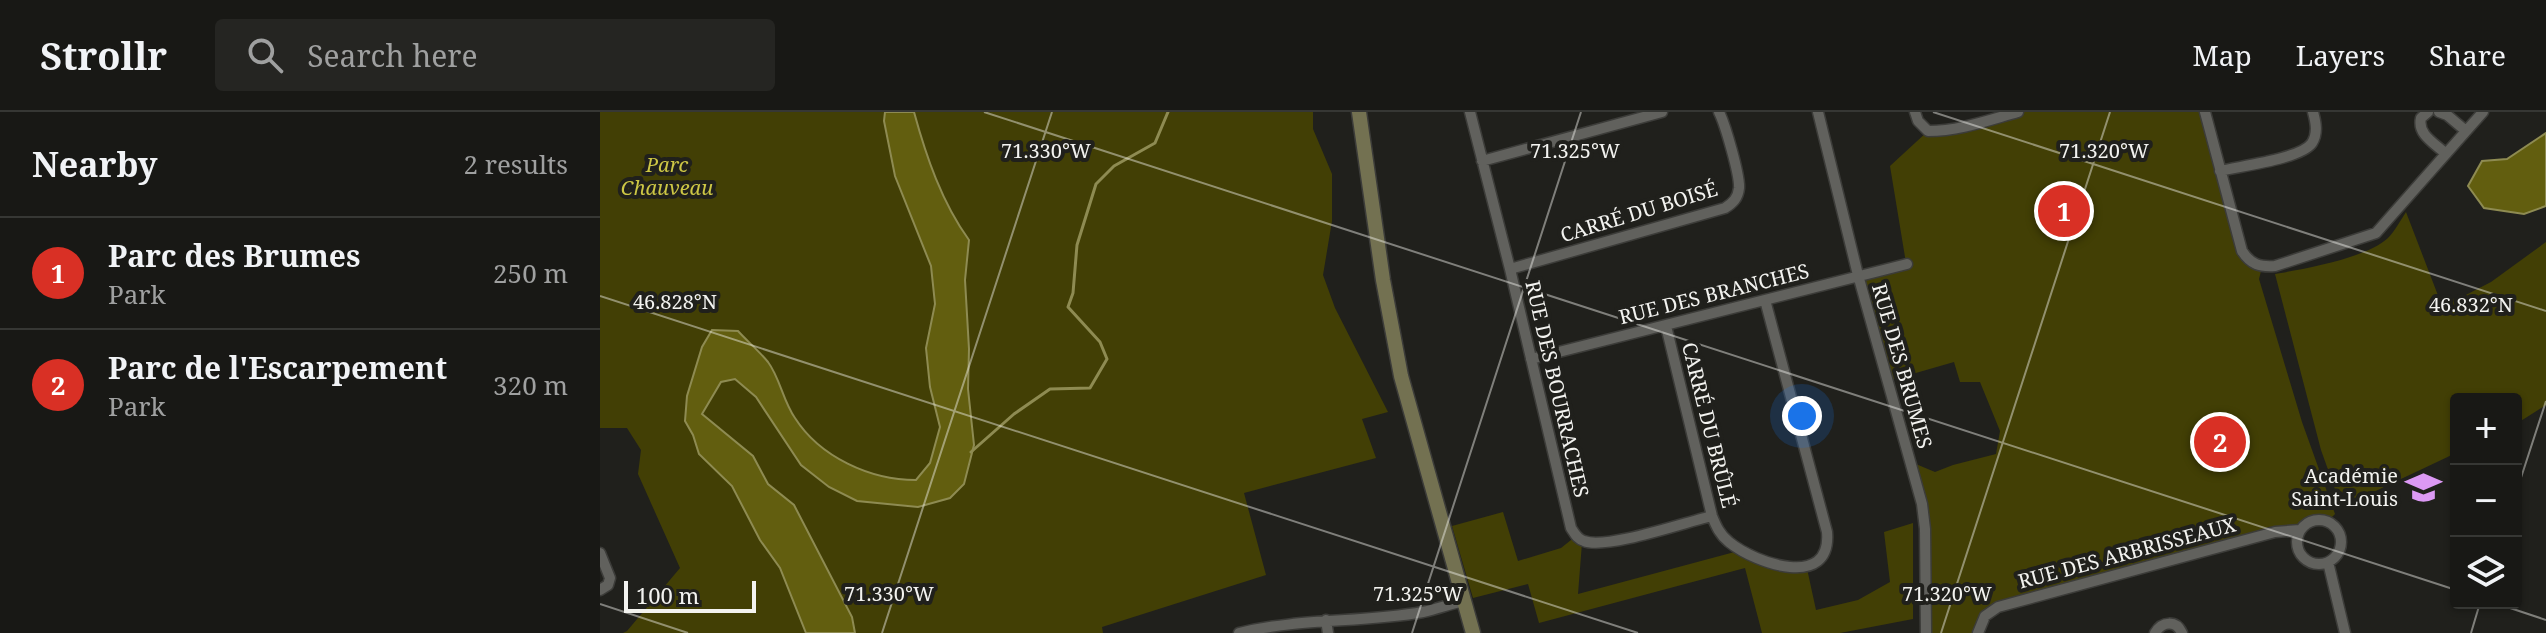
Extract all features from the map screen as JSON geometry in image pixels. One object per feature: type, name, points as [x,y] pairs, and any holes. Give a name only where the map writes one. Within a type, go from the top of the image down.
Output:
[{"type":"street","points":[[1359,112],[1383,280],[1401,376],[1473,633]]},
{"type":"street","name":"RUE DES BOURRACHES","points":[[1470,112],[1571,528],[1576,536],[1589,543],[1617,541],[1712,516]]},
{"type":"street","points":[[1482,161],[1662,112]]},
{"type":"street","name":"CARRÉ DU BOISÉ","points":[[1510,269],[1725,208],[1733,203],[1739,180],[1719,112]]},
{"type":"street","name":"RUE DES BRUMES","points":[[1818,112],[1858,275],[1922,504],[1926,633]]},
{"type":"street","points":[[1915,112],[1918,121],[1928,131],[1955,129],[2018,112]]},
{"type":"street","points":[[2205,112],[2242,251],[2253,264],[2262,267],[2275,266],[2376,233],[2483,112]]},
{"type":"street","points":[[2220,171],[2301,152],[2313,142],[2316,133],[2313,112]]},
{"type":"street","points":[[2428,112],[2419,124],[2422,133],[2445,153]]},
{"type":"street","points":[[2439,112],[2466,131]]},
{"type":"street","name":"RUE DES BRANCHES","points":[[1531,359],[1907,264]]},
{"type":"street","name":"CARRÉ DU BRÛLÉ","points":[[1666,326],[1718,530],[1729,543],[1776,567],[1813,563],[1822,560],[1826,553],[1827,532],[1765,300]]},
{"type":"street","points":[[2316,519],[2328,521],[2336,527],[2341,546],[2337,556],[2328,562],[2318,564],[2301,555],[2297,547],[2300,530],[2306,523],[2316,519]]},
{"type":"street","name":"RUE DES ARBRISSEAUX","points":[[1978,633],[1985,616],[1998,607],[2275,532],[2300,530]]},
{"type":"street","points":[[600,553],[610,578],[608,585],[600,590]]},
{"type":"street","points":[[2328,562],[2345,633]]},
{"type":"street","points":[[1239,633],[1326,620],[1424,612],[1464,601]]},
{"type":"street","points":[[1326,620],[1328,633]]},
{"type":"street","points":[[2155,633],[2160,626],[2169,623],[2177,626],[2182,633]]},
{"type":"green space","name":"Parc Chauveau","points":[[600,112],[885,112],[895,176],[931,266],[935,304],[926,348],[930,387],[940,427],[930,463],[916,480],[899,479],[864,471],[832,455],[805,431],[791,411],[768,362],[737,331],[685,421],[699,454],[732,486],[760,540],[780,568],[806,633],[623,633],[680,568],[638,474],[641,450],[627,428],[600,428]]},
{"type":"green space","points":[[914,112],[1313,112],[1313,129],[1332,174],[1332,221],[1323,275],[1335,308],[1388,412],[1362,419],[1376,458],[1244,493],[1266,575],[1102,627],[1103,633],[855,633],[852,617],[794,505],[768,484],[753,456],[701,414],[721,381],[735,379],[756,397],[801,465],[918,507],[971,452],[974,445],[968,389],[965,280],[969,240],[936,179]]},
{"type":"green space","points":[[2018,112],[2205,112],[2242,251],[2262,267],[2259,279],[2302,422],[2335,514],[2328,521],[2312,521],[2300,530],[1998,607],[1978,633],[1926,633],[1925,529],[1911,462],[1935,472],[1996,454],[2000,431],[1980,382],[1960,382],[1954,362],[1888,381],[1858,275],[1906,263],[1890,166],[1928,131]]},
{"type":"green space","points":[[2406,212],[2439,298],[2458,299],[2491,282],[2546,242],[2546,405],[2522,420],[2522,393],[2450,393],[2450,456],[2344,506],[2321,450],[2275,274],[2334,262],[2366,251],[2388,238]]},
{"type":"green space","points":[[1503,512],[1518,561],[1561,548],[1576,536],[1582,543],[1578,594],[1742,550],[1762,561],[1806,564],[1816,610],[1858,600],[1890,582],[1884,532],[1913,523],[1913,619],[1840,633],[1762,633],[1745,568],[1539,623],[1528,584],[1473,598],[1452,526]]},
{"type":"shaded area","points":[[885,112],[914,112],[936,179],[969,240],[965,280],[968,389],[974,445],[964,484],[950,498],[918,507],[857,501],[829,487],[801,465],[756,397],[735,379],[721,382],[702,414],[753,456],[768,484],[794,505],[852,617],[855,633],[806,633],[780,568],[760,540],[732,486],[699,454],[685,421],[687,396],[702,347],[712,330],[738,331],[768,362],[791,411],[805,432],[832,455],[864,471],[899,479],[916,480],[930,463],[940,427],[930,387],[926,348],[935,304],[931,266],[895,176]]},
{"type":"shaded area","points":[[2546,133],[2546,206],[2524,214],[2484,208],[2468,186],[2482,161],[2507,159]]},
{"type":"waterway","points":[[971,452],[1014,414],[1050,389],[1090,388],[1107,359],[1100,342],[1068,307],[1073,293],[1077,245],[1096,184],[1114,166],[1155,143],[1168,112]]},
{"type":"place","name":"Parc des Brumes","points":[[2064,211]]},
{"type":"place","name":"Parc de l'Escarpement","points":[[2220,442]]},
{"type":"place","name":"Académie Saint-Louis","points":[[2424,487]]}]
